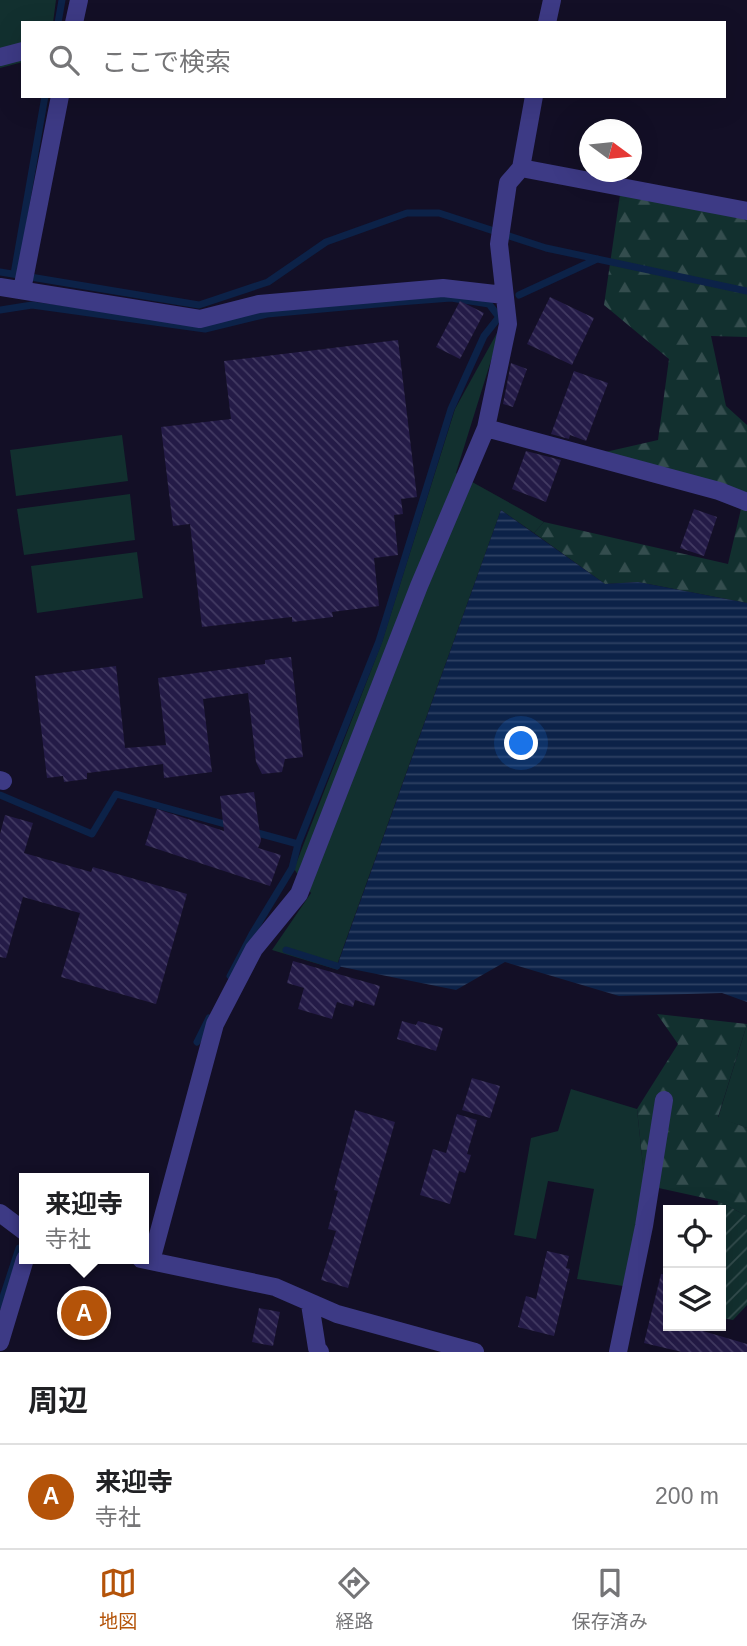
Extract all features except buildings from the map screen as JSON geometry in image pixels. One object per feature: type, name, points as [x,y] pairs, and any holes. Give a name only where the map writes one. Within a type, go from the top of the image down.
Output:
[{"type":"street","points":[[75,21],[79,0]]},
{"type":"street","points":[[547,21],[552,0]]},
{"type":"street","points":[[0,57],[21,52]]},
{"type":"street","points":[[22,290],[60,98]]},
{"type":"street","points":[[149,1250],[215,1024],[254,949],[299,894],[419,586],[486,428],[508,324],[499,244],[502,221],[508,183],[521,168],[534,98]]},
{"type":"street","points":[[521,168],[747,211]]},
{"type":"street","points":[[0,287],[200,319],[259,304],[443,288],[504,295]]},
{"type":"street","points":[[486,428],[719,491],[747,502]]},
{"type":"street","points":[[618,1352],[644,1226],[664,1100]]},
{"type":"street","points":[[0,1213],[19,1227]]},
{"type":"street","points":[[149,1261],[275,1287],[337,1314],[475,1352]]},
{"type":"street","points":[[0,1342],[23,1264]]},
{"type":"street","points":[[310,1304],[317,1348],[320,1352]]},
{"type":"green space","points":[[0,0],[56,0],[53,21],[21,21],[21,63],[0,68]]},
{"type":"green space","points":[[620,195],[747,214],[747,337],[711,336],[726,406],[747,425],[747,603],[638,582],[605,584],[534,533],[544,522],[728,564],[741,509],[601,453],[658,440],[669,359],[604,305]]},
{"type":"green space","points":[[503,322],[456,473],[544,522],[534,533],[501,510],[337,965],[338,970],[272,950],[311,893],[294,869],[382,642],[455,409]]},
{"type":"green space","points":[[122,435],[128,481],[16,496],[10,450]]},
{"type":"green space","points":[[130,494],[135,540],[24,555],[17,509]]},
{"type":"green space","points":[[137,552],[143,598],[37,613],[31,566]]},
{"type":"green space","points":[[657,1014],[747,1024],[718,1117],[747,1128],[747,1216],[718,1201],[645,1185],[637,1109],[678,1044]]},
{"type":"green space","points":[[747,1024],[747,1128],[718,1118]]},
{"type":"green space","points":[[571,1089],[637,1109],[645,1185],[623,1286],[577,1279],[594,1189],[548,1181],[536,1239],[514,1235],[531,1138],[558,1131]]},
{"type":"green space","points":[[726,1205],[747,1216],[747,1305],[733,1320],[726,1319]]},
{"type":"water","points":[[501,510],[605,584],[638,582],[747,603],[747,1002],[722,993],[619,996],[505,962],[456,990],[337,966]]},
{"type":"waterway","points":[[58,21],[62,0]]},
{"type":"waterway","points":[[14,274],[45,98]]},
{"type":"waterway","points":[[0,272],[199,305],[268,282],[326,242],[407,213],[439,213],[546,248],[747,291]]},
{"type":"waterway","points":[[519,295],[597,259]]},
{"type":"waterway","points":[[0,310],[32,305],[205,329],[267,314],[451,298],[489,304],[499,317],[484,336],[451,409],[379,641],[298,844]]},
{"type":"waterway","points":[[0,795],[92,834],[116,794],[232,826]]},
{"type":"waterway","points":[[230,976],[292,868],[298,844],[254,832]]},
{"type":"waterway","points":[[286,950],[337,966]]},
{"type":"waterway","points":[[197,1042],[209,1018]]},
{"type":"waterway","points":[[0,1306],[19,1248]]},
{"type":"place","name":"来迎寺","points":[[84,1313]]}]
